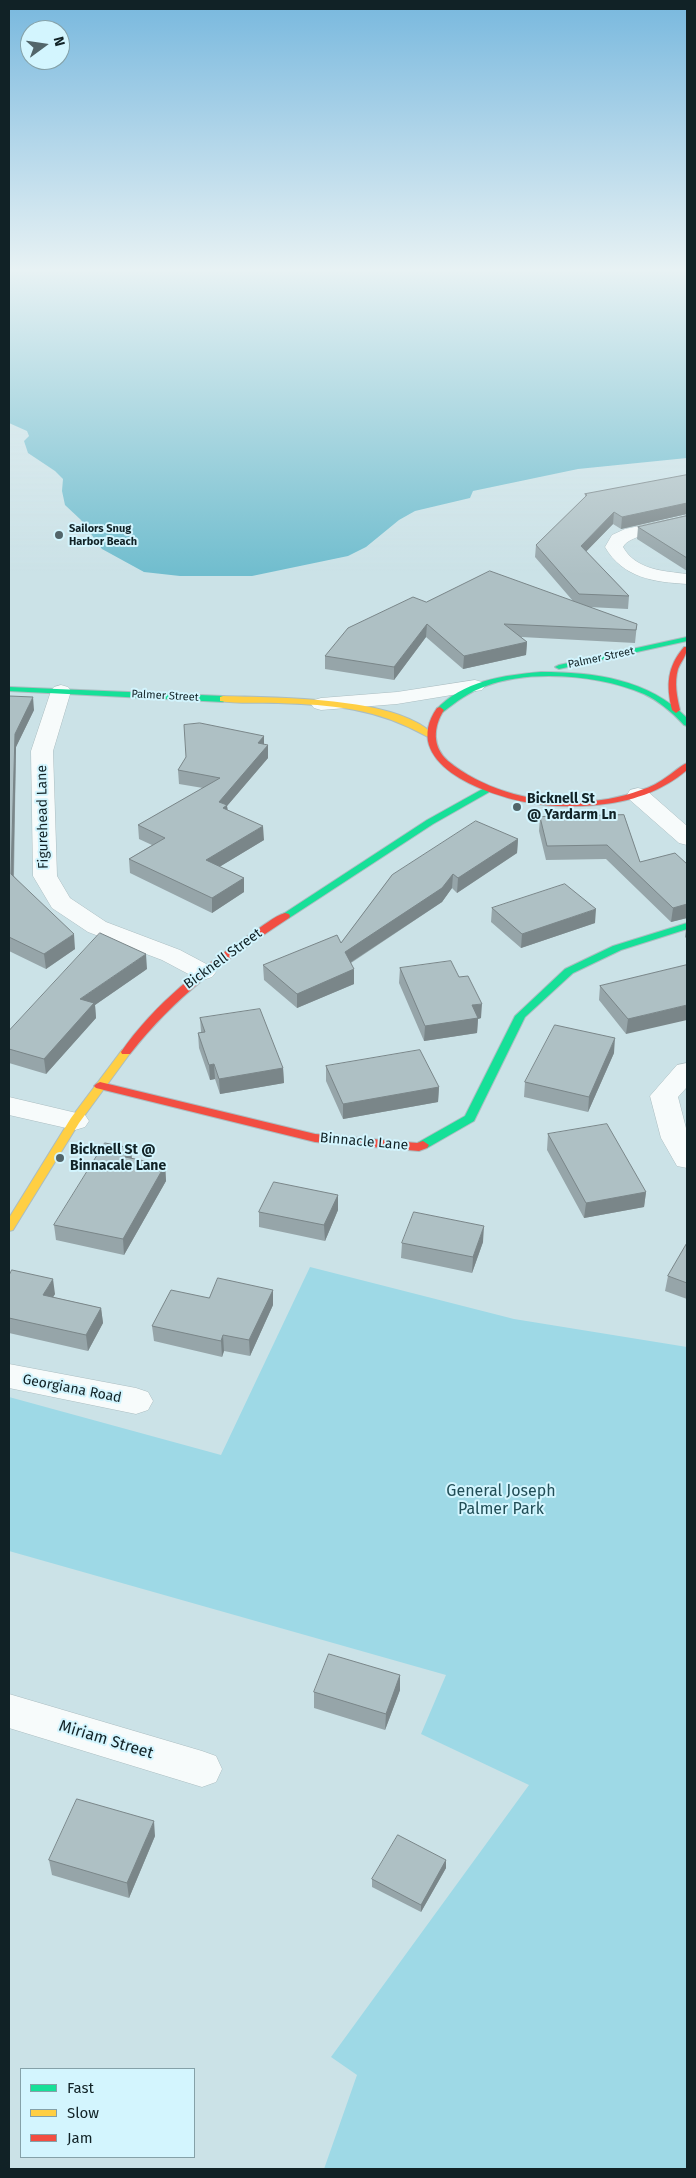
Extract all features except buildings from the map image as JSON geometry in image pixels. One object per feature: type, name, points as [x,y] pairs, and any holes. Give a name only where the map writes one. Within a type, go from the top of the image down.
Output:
[{"type":"street","points":[[687,521],[631,533],[618,539],[614,547],[617,554],[628,565],[649,574],[687,579]]},
{"type":"street","name":"Palmer Street","points":[[515,677],[687,639]]},
{"type":"street","points":[[676,710],[669,684],[674,666],[687,649]]},
{"type":"street","points":[[687,723],[676,710],[650,694],[612,682],[587,677],[550,674],[515,677],[475,686],[450,699],[434,716],[430,734],[434,749],[445,764],[464,777],[488,789],[516,797],[571,803],[610,801],[638,795],[668,782],[687,766]]},
{"type":"street","name":"Palmer Street","points":[[321,704],[397,698],[475,686]]},
{"type":"street","name":"Palmer Street","points":[[9,689],[321,704],[364,708],[405,722],[430,734]]},
{"type":"street","name":"Figurehead Lane","points":[[61,691],[42,751],[44,876],[61,903],[97,927],[171,954],[203,972]]},
{"type":"street","name":"Bicknell Street","points":[[9,1227],[74,1121],[142,1029],[182,989],[219,959],[430,822],[488,789]]},
{"type":"street","points":[[638,795],[687,838]]},
{"type":"street","name":"Binnacle Lane","points":[[100,1086],[315,1138],[419,1147],[470,1118],[520,1016],[569,971],[617,948],[687,926]]},
{"type":"street","points":[[687,1071],[664,1096],[673,1130],[682,1154],[687,1159]]},
{"type":"street","points":[[9,1106],[74,1121]]},
{"type":"street","name":"Georgiana Road","points":[[9,1376],[136,1401]]},
{"type":"street","name":"Miriam Street","points":[[9,1711],[202,1769]]},
{"type":"green space","name":"General Joseph Palmer Park","points":[[310,1267],[514,1319],[687,1347],[687,2169],[324,2169],[357,2075],[331,2057],[529,1785],[421,1734],[446,1675],[9,1551],[9,1397],[221,1455]]},
{"type":"shaded area","points":[[9,372],[687,372],[687,458],[578,469],[473,491],[470,498],[415,511],[399,520],[366,547],[348,556],[252,576],[180,576],[144,572],[102,549],[81,520],[65,505],[62,491],[63,479],[55,471],[28,453],[24,441],[29,436],[27,431],[9,423]]},
{"type":"traffic: fast","points":[[559,667],[687,639]]},
{"type":"traffic: fast","points":[[440,710],[460,695],[484,684],[512,677],[541,674],[570,675],[599,678],[625,684],[648,693],[669,706],[687,723]]},
{"type":"traffic: fast","points":[[9,689],[223,699]]},
{"type":"traffic: fast","points":[[285,916],[430,822],[488,789]]},
{"type":"traffic: fast","points":[[423,1145],[470,1118],[520,1016],[569,971],[617,948],[687,926]]},
{"type":"traffic: slow","points":[[223,699],[302,701],[357,707],[407,722],[429,734]]},
{"type":"traffic: slow","points":[[9,1227],[75,1121],[126,1052]]},
{"type":"traffic: jam","points":[[676,710],[672,685],[674,670],[687,649]]},
{"type":"traffic: jam","points":[[440,710],[433,722],[431,736],[434,749],[443,761],[461,775],[481,786],[526,800],[573,804],[629,797],[638,795],[672,778],[687,766]]},
{"type":"traffic: jam","points":[[126,1052],[179,993],[220,960],[285,916]]},
{"type":"traffic: jam","points":[[100,1086],[315,1138],[419,1147],[423,1145]]},
{"type":"place","name":"Sailors Snug Harbor Beach","points":[[59,535]]},
{"type":"place","name":"Bicknell St @ Yardarm Ln","points":[[517,807]]},
{"type":"place","name":"Bicknell St @ Binnacale Lane","points":[[60,1158]]}]
